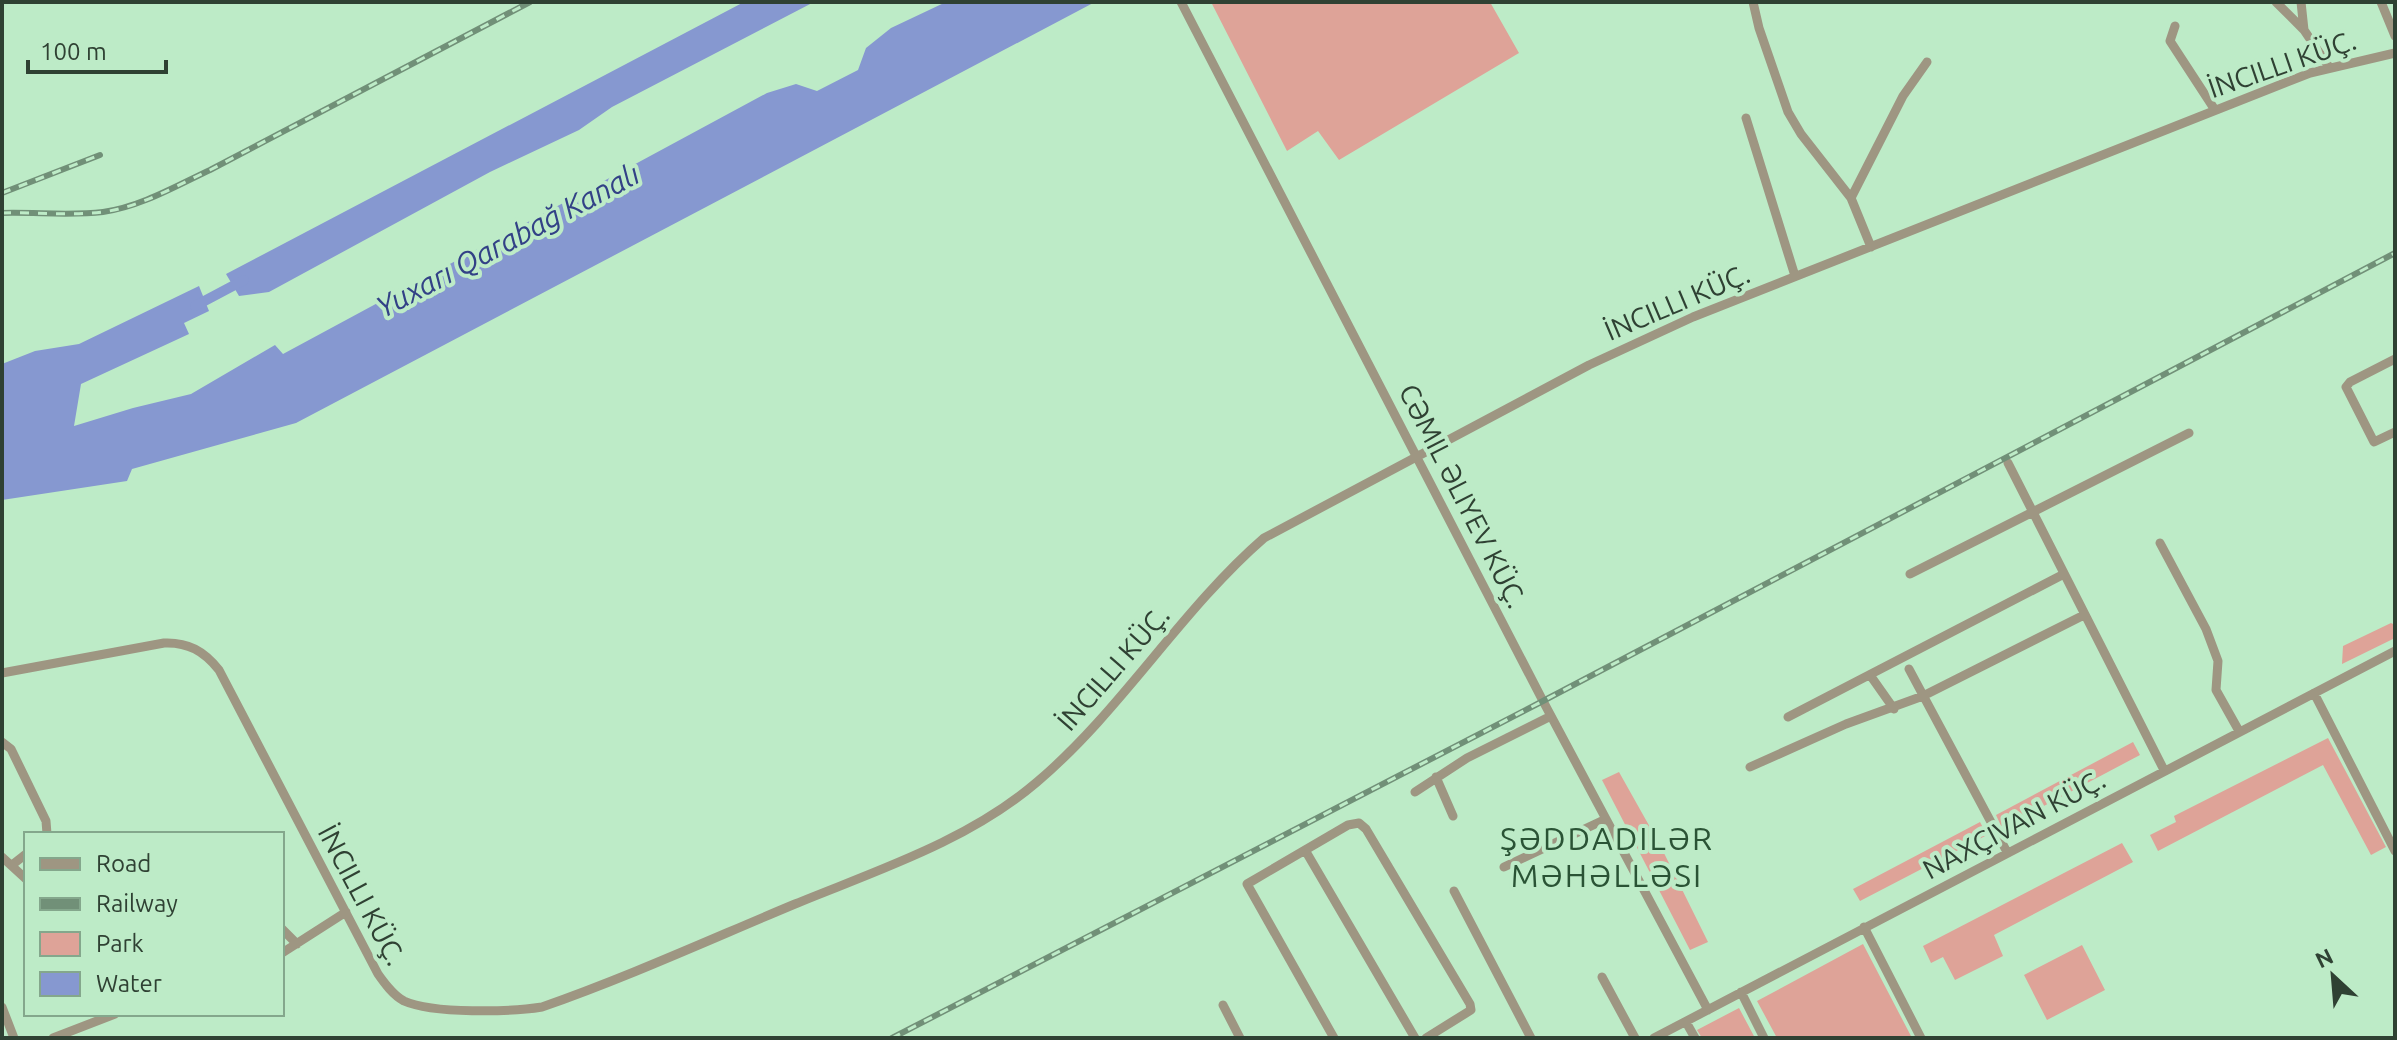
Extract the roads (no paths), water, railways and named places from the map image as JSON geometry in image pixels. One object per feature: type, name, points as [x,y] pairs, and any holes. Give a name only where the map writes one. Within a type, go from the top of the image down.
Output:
[{"type":"street","name":"CƏMIL ƏLIYEV KÜÇ.","points":[[1181,2],[1551,716],[1708,1010]]},
{"type":"street","points":[[1753,2],[1788,112],[1801,134],[1851,198],[1871,247]]},
{"type":"street","points":[[2276,2],[2304,30],[2329,67]]},
{"type":"street","points":[[2301,2],[2304,30]]},
{"type":"street","points":[[2381,2],[2395,36]]},
{"type":"street","points":[[2175,26],[2170,41],[2215,110]]},
{"type":"street","name":"İNCILLI KÜÇ.","points":[[2,673],[164,643],[200,650],[219,670],[388,988],[403,1000],[420,1005],[520,1011],[542,1007],[921,852],[988,819],[1066,755],[1234,565],[1264,538],[1589,365],[1693,317],[2215,110],[2329,67],[2395,53]]},
{"type":"street","points":[[1851,198],[1903,96],[1927,62]]},
{"type":"street","points":[[1746,118],[1795,276]]},
{"type":"street","points":[[2395,359],[2346,387],[2374,442],[2395,432]]},
{"type":"street","points":[[1910,574],[2189,433]]},
{"type":"street","points":[[2008,463],[2164,770]]},
{"type":"street","points":[[2160,543],[2206,629],[2218,661],[2216,690],[2239,731]]},
{"type":"street","points":[[1788,717],[2064,574]]},
{"type":"street","points":[[1750,767],[1846,724],[1923,696],[2084,615]]},
{"type":"street","points":[[1654,1038],[2395,651]]},
{"type":"street","points":[[1909,669],[2007,852]]},
{"type":"street","points":[[1870,675],[1894,709]]},
{"type":"street","points":[[2314,693],[2395,851]]},
{"type":"street","points":[[1415,792],[1467,758],[1551,716]]},
{"type":"street","points":[[2,742],[11,749],[46,821],[47,832]]},
{"type":"street","points":[[1436,777],[1453,816]]},
{"type":"street","points":[[1504,867],[1606,819]]},
{"type":"street","points":[[1334,1038],[1247,884],[1348,825],[1359,823],[1366,829],[1470,1004],[1471,1010],[1426,1038]]},
{"type":"street","points":[[1305,850],[1415,1038]]},
{"type":"street","points":[[12,865],[24,856]]},
{"type":"street","points":[[2,857],[24,877]]},
{"type":"street","points":[[1454,891],[1531,1038]]},
{"type":"street","points":[[284,952],[346,912]]},
{"type":"street","points":[[1864,927],[1921,1038]]},
{"type":"street","points":[[284,931],[297,944]]},
{"type":"street","points":[[1602,977],[1635,1038]]},
{"type":"street","points":[[1741,992],[1764,1038]]},
{"type":"street","points":[[1223,1005],[1240,1038]]},
{"type":"street","points":[[2,1007],[14,1038]]},
{"type":"street","points":[[53,1038],[93,1018]]},
{"type":"street","points":[[1686,1022],[1695,1038]]},
{"type":"water","points":[[744,2],[814,2],[612,107],[579,130],[490,172],[269,292],[239,296],[226,274]]},
{"type":"water","name":"Yuxarı Qarabağ Kanalı","points":[[946,2],[1095,2],[296,423],[132,469],[127,481],[2,500],[2,364],[35,351],[79,344],[199,286],[209,311],[184,323],[189,334],[81,384],[74,426],[191,394],[275,345],[283,354],[767,93],[796,84],[817,91],[858,70],[866,48],[891,28]]},
{"type":"waterway","points":[[195,306],[244,280]]},
{"type":"railway","points":[[2,213],[103,212],[144,201],[210,170],[530,2]]},
{"type":"railway","points":[[2,193],[100,155]]},
{"type":"railway","points":[[892,1038],[1543,701],[2395,253]]},
{"type":"district","name":"ŞƏDDADILƏR MƏHƏLLƏSI","points":[[1607,858]]}]
